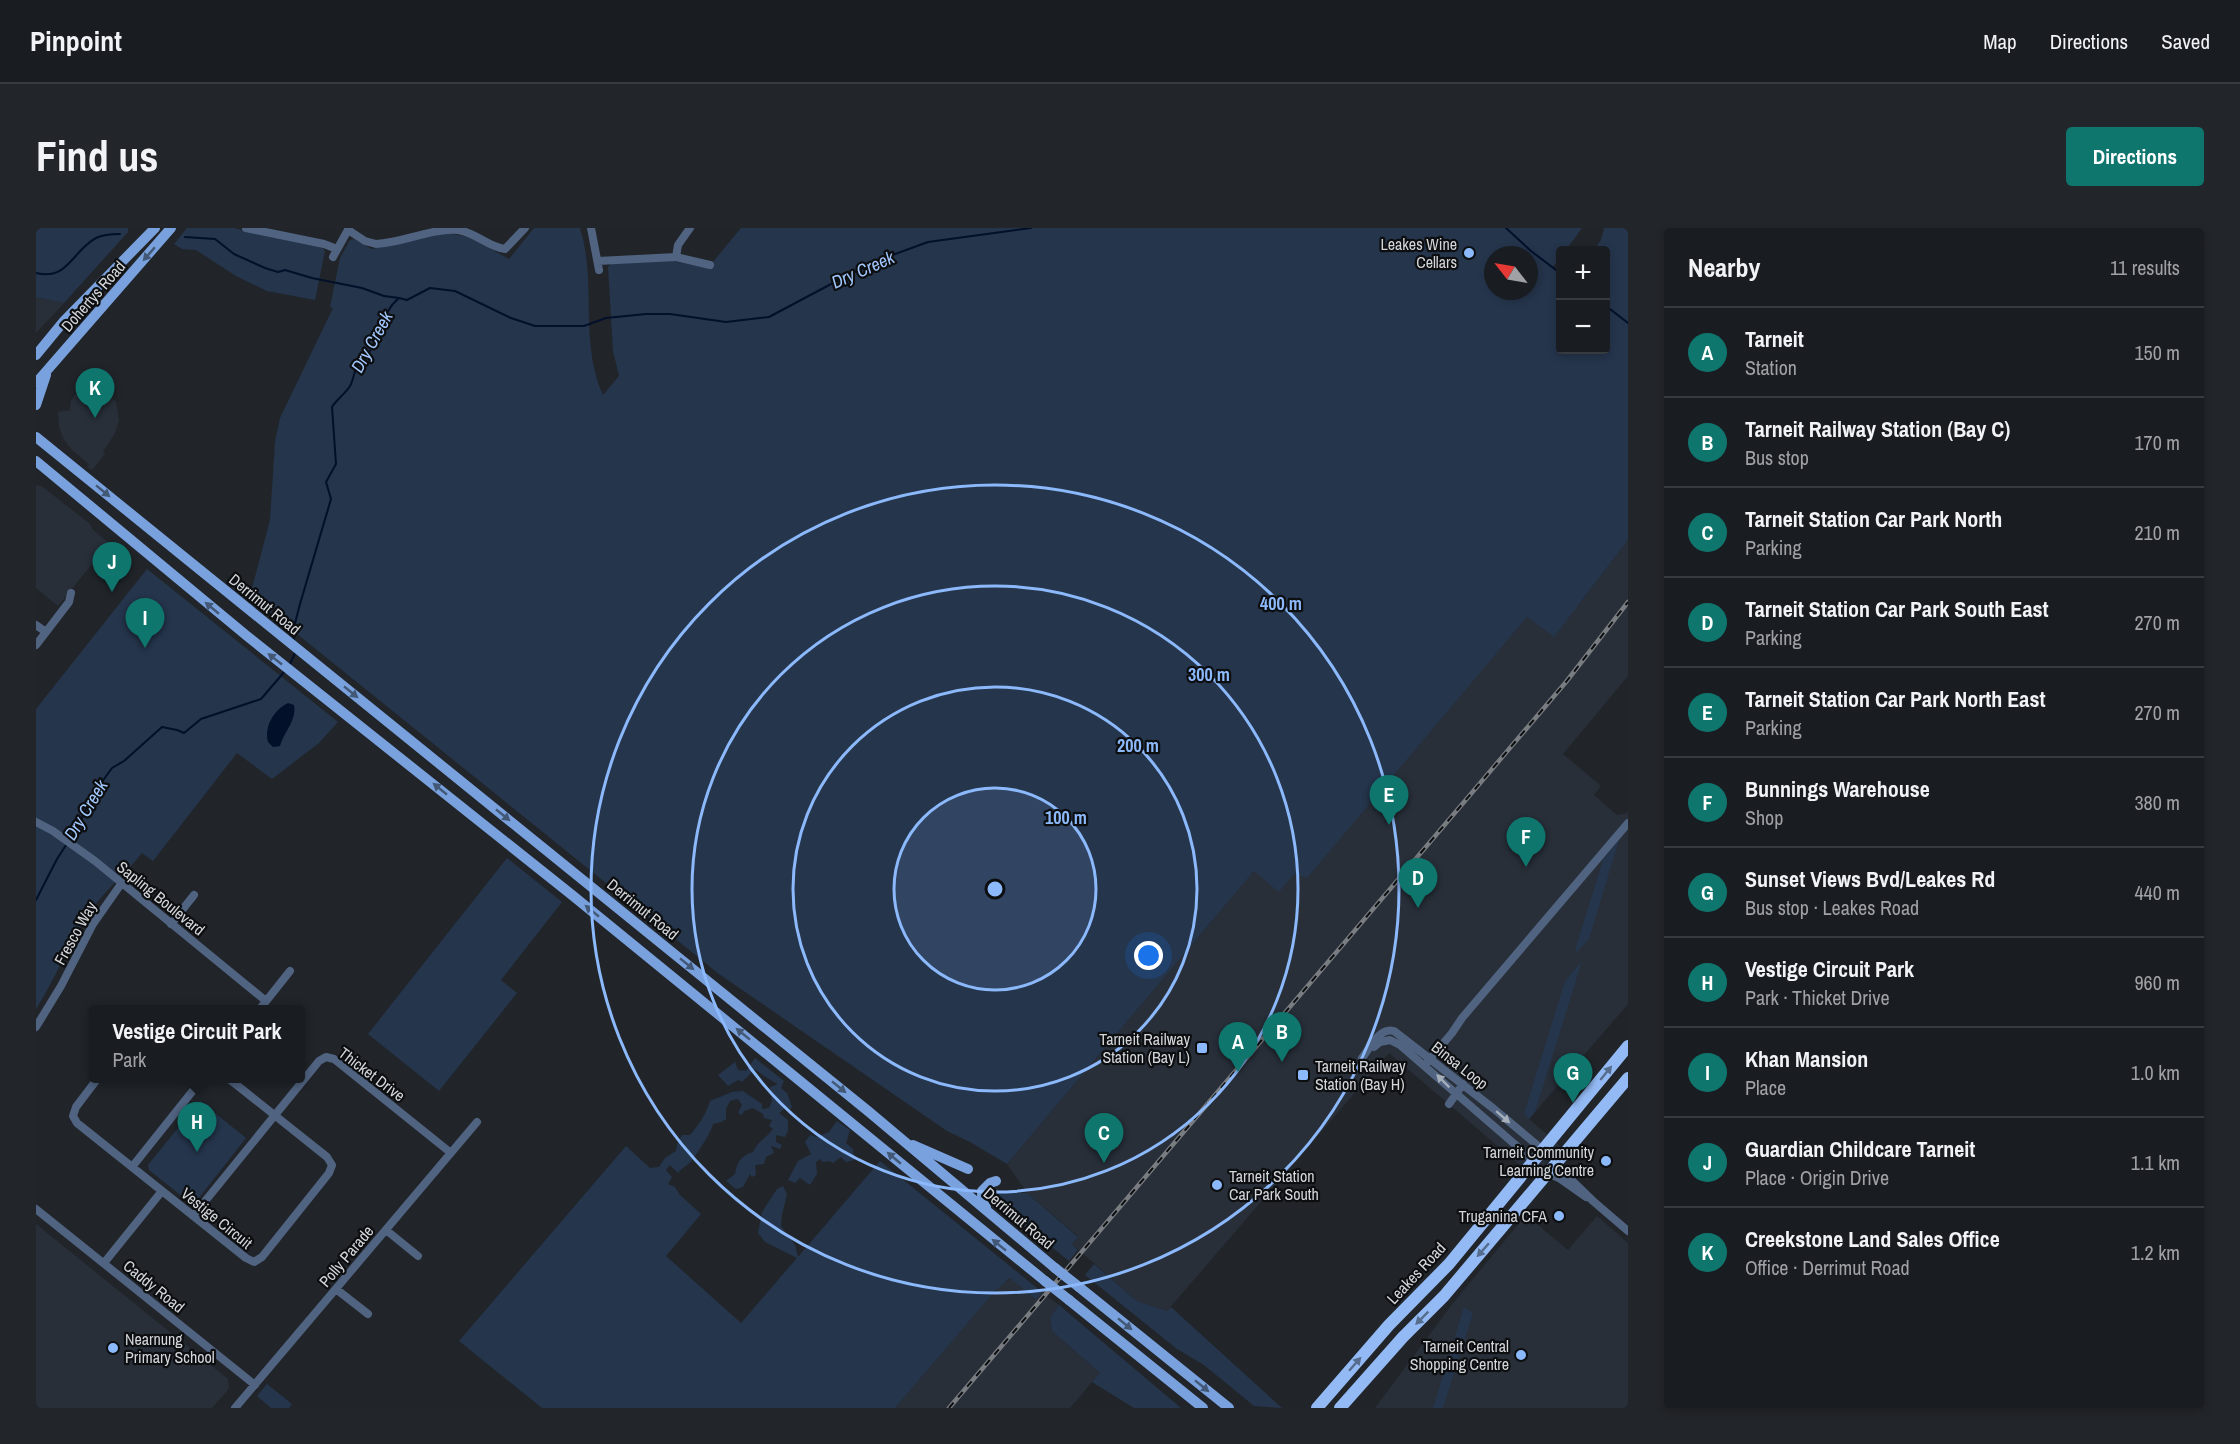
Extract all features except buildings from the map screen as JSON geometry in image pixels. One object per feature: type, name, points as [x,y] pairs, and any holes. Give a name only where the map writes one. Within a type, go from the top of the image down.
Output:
[{"type":"highway","name":"Leakes Road","points":[[1317,1408],[1389,1325],[1449,1264],[1628,1046]]},
{"type":"highway","name":"Leakes Road","points":[[1341,1407],[1381,1361],[1444,1296],[1628,1078]]},
{"type":"highway","points":[[1543,1150],[1557,1162]]},
{"type":"highway","points":[[1534,1161],[1548,1173]]},
{"type":"main road","name":"Dohertys Road","points":[[36,355],[89,295],[154,228]]},
{"type":"main road","name":"Dohertys Road","points":[[36,383],[171,228]]},
{"type":"main road","points":[[36,405],[49,369]]},
{"type":"main road","name":"Derrimut Road","points":[[36,437],[904,1141],[1055,1268],[1229,1408]]},
{"type":"main road","name":"Derrimut Road","points":[[39,464],[258,645],[581,902],[853,1123],[939,1196],[1203,1408]]},
{"type":"main road","points":[[904,1141],[968,1169]]},
{"type":"main road","points":[[990,1213],[982,1202],[981,1194],[990,1183],[996,1180]]},
{"type":"main road","points":[[939,1196],[953,1182]]},
{"type":"street","points":[[246,228],[324,244],[335,253],[349,229],[365,241],[376,244],[455,229],[468,232],[497,248],[505,249],[525,228]]},
{"type":"street","points":[[591,228],[599,270]]},
{"type":"street","points":[[676,257],[678,245],[690,228]]},
{"type":"street","points":[[598,261],[676,257],[710,265]]},
{"type":"street","points":[[36,645],[69,602],[70,593]]},
{"type":"street","points":[[36,625],[46,632]]},
{"type":"street","name":"Sapling Boulevard","points":[[36,822],[83,852],[266,1001]]},
{"type":"street","points":[[1534,1161],[1456,1095],[1428,1061],[1628,823]]},
{"type":"street","name":"Fresco Way","points":[[36,1027],[61,986],[93,924],[121,884]]},
{"type":"street","points":[[171,924],[194,895]]},
{"type":"street","points":[[263,1005],[290,971]]},
{"type":"street","name":"Binsa Loop","points":[[1362,1058],[1381,1034],[1389,1030],[1400,1035],[1428,1061],[1463,1084],[1543,1150]]},
{"type":"street","name":"Thicket Drive","points":[[305,1078],[319,1061],[330,1057],[451,1153]]},
{"type":"street","name":"Vestige Circuit","points":[[94,1083],[76,1107],[75,1119],[193,1216],[254,1262],[262,1257],[332,1169],[327,1157],[275,1115]]},
{"type":"street","points":[[132,1167],[199,1083]]},
{"type":"street","points":[[234,1083],[275,1115]]},
{"type":"street","name":"Thicket Drive","points":[[193,1216],[301,1083]]},
{"type":"street","points":[[1449,1104],[1463,1084]]},
{"type":"street","name":"Polly Parade","points":[[235,1408],[477,1122]]},
{"type":"street","points":[[1557,1162],[1563,1172],[1628,1231]]},
{"type":"street","points":[[1548,1173],[1554,1174],[1593,1201]]},
{"type":"street","points":[[104,1263],[162,1191]]},
{"type":"street","name":"Caddy Road","points":[[36,1209],[255,1385]]},
{"type":"street","points":[[386,1230],[418,1256]]},
{"type":"street","points":[[336,1289],[368,1314]]},
{"type":"shaded area","points":[[36,228],[128,228],[128,232],[64,303],[36,297]]},
{"type":"shaded area","points":[[187,228],[234,228],[323,248],[325,251],[315,300],[267,291],[236,276],[196,250],[182,249],[174,244]]},
{"type":"shaded area","points":[[534,228],[580,228],[587,270],[592,355],[603,395],[619,376],[613,351],[608,267],[611,264],[667,260],[708,268],[741,228],[1582,228],[1569,246],[1556,246],[1556,263],[1553,267],[1556,270],[1556,354],[1610,354],[1610,246],[1597,246],[1604,228],[1628,228],[1628,540],[1554,637],[1527,617],[1307,878],[1294,874],[1279,892],[1254,871],[1007,1164],[947,1131],[719,974],[250,596],[270,520],[275,442],[280,418],[333,308],[330,307],[340,258],[350,240],[354,239],[372,249],[447,233],[469,237],[509,259]]},
{"type":"shaded area","points":[[36,297],[64,303],[36,333]]},
{"type":"shaded area","points":[[103,386],[116,402],[119,420],[115,433],[103,452],[105,454],[92,470],[87,467],[89,464],[64,440],[59,427],[58,412],[70,410],[71,400],[79,390],[87,388],[99,391]]},
{"type":"shaded area","points":[[36,485],[43,487],[90,524],[93,530],[109,543],[58,606],[36,588]]},
{"type":"shaded area","points":[[1628,540],[1628,676],[1563,754],[1601,786],[1594,795],[1617,815],[1628,811],[1628,1004],[1529,1119],[1560,1146],[1534,1177],[1389,1053],[1167,1311],[1137,1301],[1072,1244],[1078,1236],[1027,1193],[1007,1164],[1254,871],[1307,877],[1552,587],[1577,607]]},
{"type":"shaded area","points":[[147,569],[338,722],[319,743],[272,779],[237,753],[153,861],[142,853],[96,904],[82,924],[36,1009],[36,709]]},
{"type":"shaded area","points":[[288,703],[294,705],[294,716],[280,746],[273,747],[268,742],[269,724],[274,714]]},
{"type":"shaded area","points":[[1619,840],[1589,939],[1577,952],[1575,950],[1603,860]]},
{"type":"shaded area","points":[[507,858],[562,902],[501,980],[517,993],[439,1091],[368,1034]]},
{"type":"shaded area","points":[[1582,961],[1535,1112],[1529,1119],[1524,1114],[1565,981]]},
{"type":"shaded area","points":[[755,1058],[784,1081],[781,1088],[787,1093],[792,1107],[779,1113],[788,1120],[788,1131],[785,1137],[776,1135],[776,1142],[782,1145],[780,1149],[771,1146],[774,1153],[766,1157],[764,1164],[755,1165],[756,1175],[752,1177],[750,1174],[743,1187],[736,1189],[726,1181],[735,1174],[740,1160],[753,1152],[773,1129],[769,1126],[772,1120],[764,1118],[763,1114],[753,1108],[744,1111],[742,1115],[738,1113],[742,1105],[738,1099],[730,1101],[726,1109],[726,1119],[713,1124],[691,1161],[678,1173],[670,1165],[666,1170],[672,1177],[668,1184],[675,1187],[680,1195],[701,1214],[666,1256],[741,1323],[797,1258],[765,1242],[758,1233],[762,1212],[777,1189],[783,1186],[787,1194],[781,1226],[795,1245],[798,1257],[880,1161],[1042,1292],[1036,1300],[1010,1278],[995,1291],[895,1408],[542,1408],[459,1341],[626,1146],[650,1168],[659,1167],[665,1158],[676,1151],[682,1135],[690,1135],[704,1115],[710,1101],[732,1092],[743,1091],[762,1104],[762,1109],[769,1108],[772,1101],[770,1087],[778,1084],[755,1069],[742,1082],[738,1080],[728,1086],[718,1075],[735,1062],[738,1070],[746,1071]]},
{"type":"shaded area","points":[[200,1101],[246,1138],[195,1203],[188,1201],[149,1170],[148,1165]]},
{"type":"shaded area","points":[[837,1121],[850,1130],[846,1143],[853,1149],[854,1160],[846,1162],[841,1157],[833,1163],[823,1162],[820,1159],[816,1162],[817,1174],[810,1185],[800,1178],[795,1183],[788,1180],[798,1161],[811,1154],[805,1142],[810,1135],[816,1137],[829,1132]]},
{"type":"shaded area","points":[[999,1191],[1027,1193],[1078,1237],[1072,1244],[1078,1250],[1069,1261],[991,1198],[990,1195]]},
{"type":"shaded area","name":"Tarneit Central Shopping Centre","points":[[1526,1215],[1568,1250],[1597,1216],[1628,1243],[1628,1408],[1375,1408],[1453,1303]]},
{"type":"shaded area","name":"Nearnung Primary School","points":[[36,1224],[228,1379],[227,1391],[212,1408],[36,1408]]},
{"type":"shaded area","points":[[1094,1264],[1137,1301],[1167,1311],[1171,1307],[1282,1408],[1254,1406],[1204,1365],[1177,1349],[1085,1275]]},
{"type":"shaded area","points":[[1011,1278],[1035,1300],[1042,1292],[1059,1305],[1050,1317],[1052,1331],[1100,1373],[1070,1408],[895,1408],[995,1290]]},
{"type":"shaded area","points":[[1059,1305],[1181,1408],[1134,1408],[1092,1382],[1100,1373],[1052,1331],[1050,1317]]},
{"type":"shaded area","points":[[1464,1307],[1473,1313],[1443,1408],[1433,1408]]},
{"type":"shaded area","points":[[267,1384],[292,1404],[289,1408],[271,1408],[257,1396]]},
{"type":"waterway","name":"Dry Creek","points":[[294,641],[293,631],[300,604],[331,499],[326,482],[336,464],[332,407],[350,386],[358,364],[372,349],[386,314],[399,298],[407,300],[430,288],[455,291],[511,318],[535,326],[584,326],[606,318],[646,314],[670,314],[726,322],[769,317],[848,275],[928,242],[1031,228]]},
{"type":"waterway","points":[[1506,228],[1556,270]]},
{"type":"waterway","points":[[36,273],[56,273],[96,238],[120,234]]},
{"type":"waterway","points":[[185,237],[215,239],[234,254],[278,272],[285,270],[399,298]]},
{"type":"waterway","points":[[1610,309],[1628,323]]},
{"type":"waterway","name":"Dry Creek","points":[[290,664],[295,653]]},
{"type":"waterway","name":"Dry Creek","points":[[36,900],[57,859],[79,825],[91,797],[112,768],[124,761],[162,727],[184,733],[201,719],[261,699],[285,671]]},
{"type":"railway","points":[[949,1408],[1566,682],[1628,602]]},
{"type":"place","name":"Leakes Wine Cellars","points":[[1469,253]]},
{"type":"place","name":"Creekstone Land Sales Office","points":[[95,418]]},
{"type":"place","name":"Guardian Childcare Tarneit","points":[[112,592]]},
{"type":"place","name":"Khan Mansion","points":[[145,648]]},
{"type":"place","name":"Tarneit Station Car Park North East","points":[[1389,825]]},
{"type":"place","name":"Bunnings Warehouse","points":[[1526,867]]},
{"type":"place","name":"Tarneit Station Car Park South East","points":[[1418,908]]},
{"type":"place","name":"Tarneit Railway Station (Bay L)","points":[[1202,1048]]},
{"type":"place","name":"Tarneit Railway Station (Bay C)","points":[[1282,1062]]},
{"type":"place","name":"Tarneit","points":[[1238,1072]]},
{"type":"place","name":"Tarneit Railway Station (Bay H)","points":[[1303,1075]]},
{"type":"place","name":"Sunset Views Bvd/Leakes Rd","points":[[1573,1103]]},
{"type":"place","name":"Vestige Circuit Park","points":[[197,1152]]},
{"type":"place","name":"Tarneit Community Learning Centre","points":[[1606,1161]]},
{"type":"place","name":"Tarneit Station Car Park North","points":[[1104,1163]]},
{"type":"place","name":"Tarneit Station Car Park South","points":[[1217,1185]]},
{"type":"place","name":"Truganina CFA","points":[[1559,1216]]},
{"type":"place","name":"Nearnung Primary School","points":[[113,1348]]},
{"type":"place","name":"Tarneit Central Shopping Centre","points":[[1521,1355]]}]
